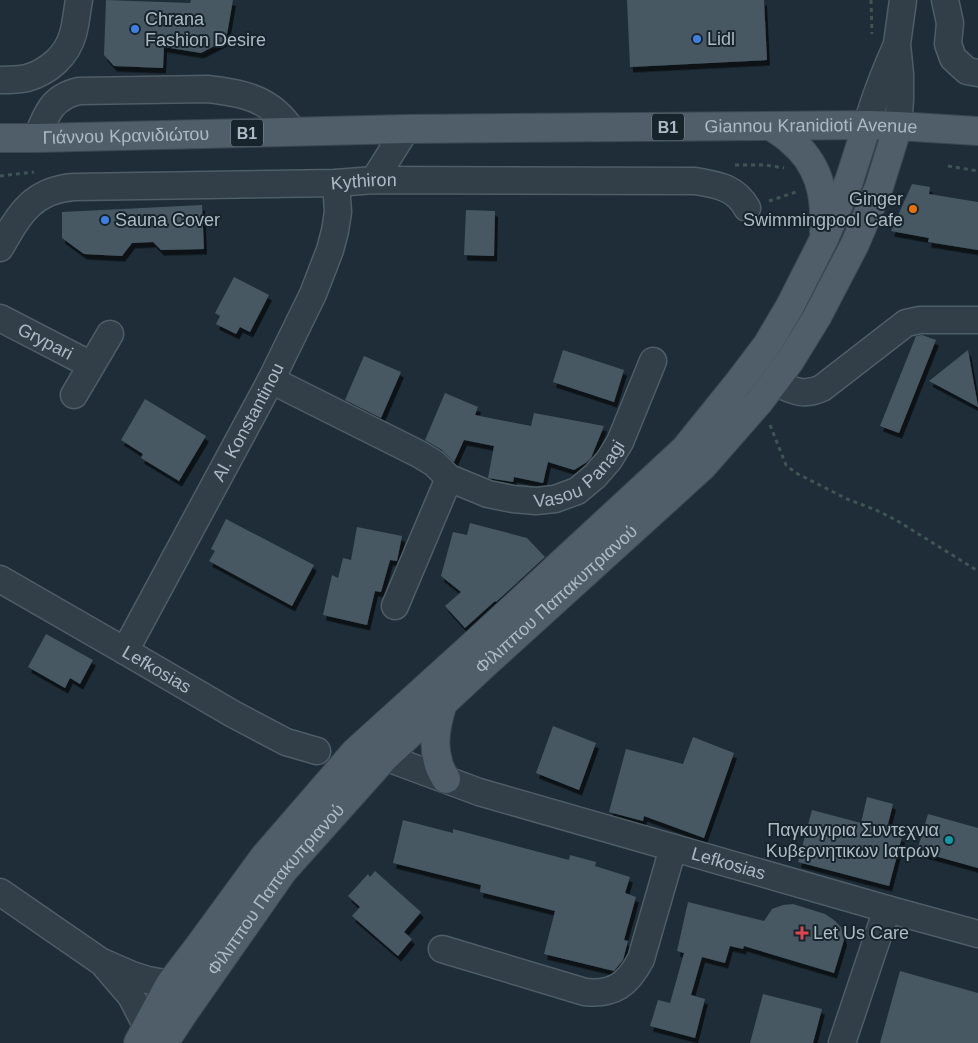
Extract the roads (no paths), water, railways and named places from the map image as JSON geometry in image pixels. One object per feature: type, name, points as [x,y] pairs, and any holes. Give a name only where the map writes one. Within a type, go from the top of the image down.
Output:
[{"type":"main road","name":"Giannou Kranidioti Avenue","points":[[493,129],[867,125],[978,131]]},
{"type":"main road","name":"Φίλιππου Παπακυπριανού","points":[[150,1037],[170,984],[264,857],[351,756],[684,449],[739,382],[767,344],[790,306],[824,240],[849,181],[867,125]]},
{"type":"main road","points":[[772,126],[800,149],[815,171],[824,202],[824,240]]},
{"type":"main road","name":"Φίλιππου Παπακυπριανού","points":[[150,1037],[182,1014],[283,872],[378,765],[443,703],[702,467],[766,392],[790,362],[817,318],[855,244],[879,186],[898,126]]},
{"type":"main road","name":"Γιάννου Κρανιδιώτου","points":[[0,138],[406,129],[493,129]]},
{"type":"main road","points":[[443,703],[437,719],[435,748],[438,762],[446,779]]},
{"type":"street","points":[[0,80],[26,78],[43,72],[57,61],[68,46],[73,35],[79,0]]},
{"type":"street","points":[[898,126],[900,74],[897,44],[903,0]]},
{"type":"street","points":[[944,0],[950,23],[948,44],[953,58],[967,71],[978,73]]},
{"type":"street","points":[[867,125],[878,88],[897,44]]},
{"type":"street","points":[[37,138],[55,102],[70,93],[80,91],[206,89],[222,91],[250,97],[262,102],[279,114],[292,132]]},
{"type":"street","points":[[374,180],[406,129]]},
{"type":"street","name":"Kythiron","points":[[0,248],[27,207],[43,195],[60,188],[336,183],[374,180],[695,181],[717,185],[733,191],[742,199],[747,208]]},
{"type":"street","name":"Al. Konstantinou","points":[[125,651],[271,380],[313,294],[335,232],[338,212],[336,183]]},
{"type":"street","name":"Grypari","points":[[0,318],[91,365]]},
{"type":"street","points":[[766,392],[794,391],[807,393],[822,388],[906,323],[920,320],[978,320]]},
{"type":"street","points":[[74,395],[110,334]]},
{"type":"street","name":"Vasou Panagi","points":[[271,380],[419,454],[434,463],[449,478],[488,494],[536,501],[556,499],[577,491],[600,471],[620,442],[653,361]]},
{"type":"street","points":[[395,606],[449,478]]},
{"type":"street","name":"Lefkosias","points":[[0,579],[241,719],[286,742],[317,751]]},
{"type":"street","name":"Lefkosias","points":[[351,756],[378,765],[446,779],[479,792],[887,910],[978,934]]},
{"type":"street","name":"Lefkosias","points":[[378,765],[410,782],[479,792]]},
{"type":"street","points":[[442,949],[585,992],[597,993],[619,987],[635,971],[641,959],[673,848]]},
{"type":"street","points":[[0,892],[100,960],[132,975],[170,984]]},
{"type":"street","points":[[842,1043],[887,910]]},
{"type":"street","points":[[100,960],[131,996],[150,1037]]},
{"type":"place","name":"Chrana Fashion Desire","points":[[135,29]]},
{"type":"place","name":"Lidl","points":[[697,39]]},
{"type":"place","name":"Ginger Swimmingpool Cafe","points":[[913,209]]},
{"type":"place","name":"Sauna Cover","points":[[105,220]]},
{"type":"place","name":"Παγκυγιρια Συντεχνια Κυβερνητικων Ιατρων","points":[[949,840]]},
{"type":"place","name":"Let Us Care","points":[[802,933]]}]
